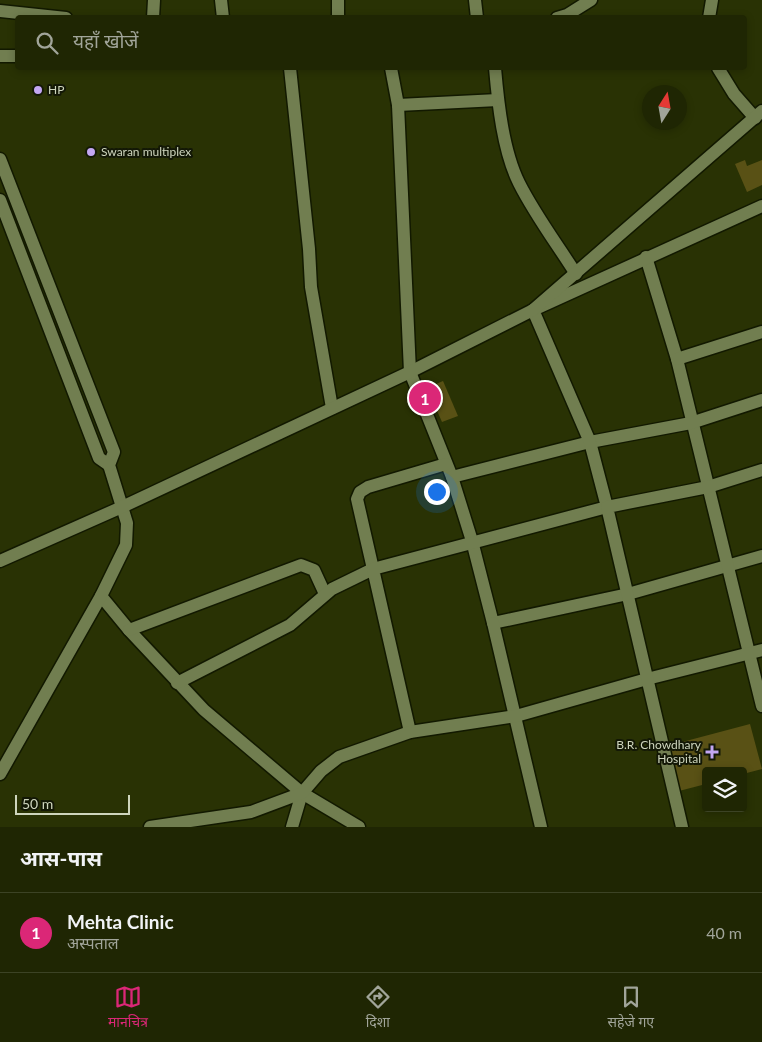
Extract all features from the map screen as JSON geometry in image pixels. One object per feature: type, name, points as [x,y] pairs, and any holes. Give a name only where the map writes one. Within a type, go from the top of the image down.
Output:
[{"type":"street","points":[[153,15],[154,0]]},
{"type":"street","points":[[221,0],[223,15]]},
{"type":"street","points":[[338,0],[338,15]]},
{"type":"street","points":[[475,0],[477,15]]},
{"type":"street","points":[[567,15],[591,0]]},
{"type":"street","points":[[710,15],[712,0]]},
{"type":"street","points":[[0,11],[28,6],[56,15]]},
{"type":"street","points":[[0,56],[15,56]]},
{"type":"street","points":[[290,70],[309,249],[311,286],[332,408]]},
{"type":"street","points":[[391,70],[398,105],[410,372],[452,477],[472,541],[516,716],[541,827]]},
{"type":"street","points":[[495,70],[498,100],[509,154],[518,183],[576,274]]},
{"type":"street","points":[[533,310],[758,115],[734,94],[719,70]]},
{"type":"street","points":[[398,105],[498,100]]},
{"type":"street","points":[[0,159],[114,452],[109,465]]},
{"type":"street","points":[[0,200],[99,458],[109,465],[127,523],[128,534],[126,545],[102,596],[0,774]]},
{"type":"street","points":[[0,561],[122,507],[410,372],[533,310],[646,257],[762,206]]},
{"type":"street","points":[[646,257],[676,359],[728,564],[756,651],[762,706]]},
{"type":"street","points":[[533,310],[590,442],[628,594],[682,827]]},
{"type":"street","points":[[676,359],[762,332]]},
{"type":"street","points":[[452,477],[590,442],[691,423],[762,400]]},
{"type":"street","points":[[410,732],[357,499],[360,492],[368,487],[446,464]]},
{"type":"street","points":[[177,683],[290,625],[325,594],[373,569],[472,541],[607,507],[708,487],[762,470]]},
{"type":"street","points":[[493,623],[628,594],[728,564],[762,556]]},
{"type":"street","points":[[129,630],[301,565],[314,570],[325,594]]},
{"type":"street","points":[[102,596],[129,630],[177,683],[230,734],[302,793],[359,827]]},
{"type":"street","points":[[292,827],[302,793],[322,771],[339,757],[410,732],[516,716],[756,651]]},
{"type":"street","points":[[150,827],[232,817],[302,793]]},
{"type":"building","points":[[745,160],[747,166],[762,160],[762,185],[747,192],[735,164]]},
{"type":"building","points":[[443,381],[458,416],[442,422],[427,388]]},
{"type":"building","points":[[750,724],[762,769],[747,773],[747,767],[702,767],[702,785],[679,791],[667,746]]},
{"type":"place","name":"HP","points":[[38,90]]},
{"type":"place","name":"Swaran multiplex","points":[[91,152]]},
{"type":"place","name":"Mehta Clinic","points":[[425,398]]},
{"type":"place","name":"B.R. Chowdhary Hospital","points":[[712,752]]}]
